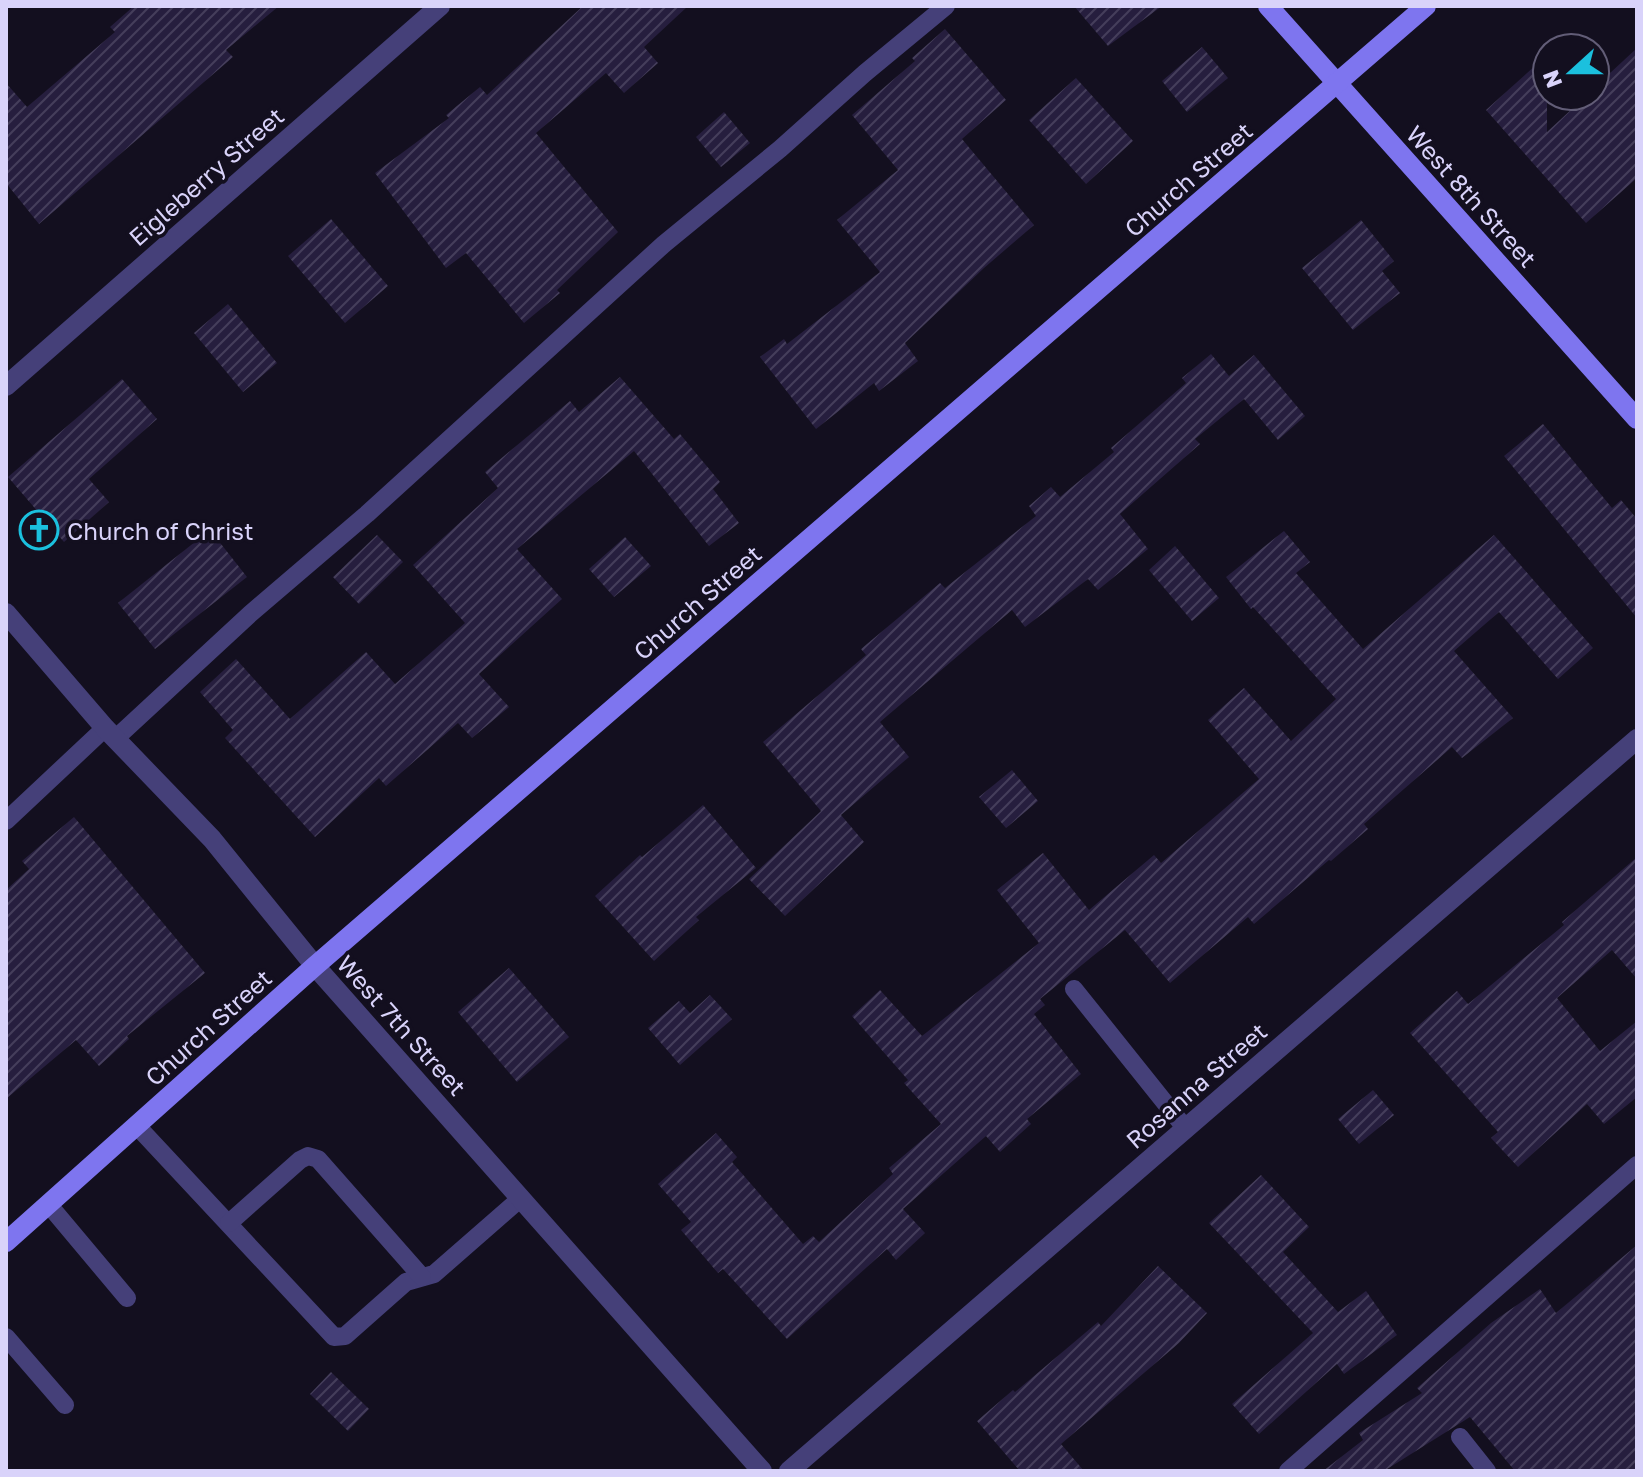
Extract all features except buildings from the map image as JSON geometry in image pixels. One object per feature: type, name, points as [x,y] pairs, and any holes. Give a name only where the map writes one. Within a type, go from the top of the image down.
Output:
[{"type":"street","name":"Eigleberry Street","points":[[6,386],[440,6]]},
{"type":"street","name":"West 8th Street","points":[[1268,6],[1637,419]]},
{"type":"street","name":"Church Street","points":[[6,1242],[315,966],[1426,6]]},
{"type":"street","name":"West 7th Street","points":[[6,613],[110,733],[212,839],[315,966],[762,1471]]},
{"type":"street","name":"Rosanna Street","points":[[789,1471],[1637,739]]},
{"type":"lane","points":[[6,821],[367,514],[664,244],[946,6]]},
{"type":"lane","points":[[1074,989],[1186,1129]]},
{"type":"lane","points":[[137,1126],[334,1337],[345,1336],[406,1282],[434,1274],[521,1198]]},
{"type":"lane","points":[[229,1223],[308,1156],[318,1159],[422,1277]]},
{"type":"lane","points":[[1288,1471],[1637,1165]]},
{"type":"lane","points":[[49,1205],[127,1298]]},
{"type":"lane","points":[[6,1337],[65,1405]]},
{"type":"lane","points":[[1460,1437],[1487,1471]]},
{"type":"place","name":"Church of Christ","points":[[39,530]]}]
